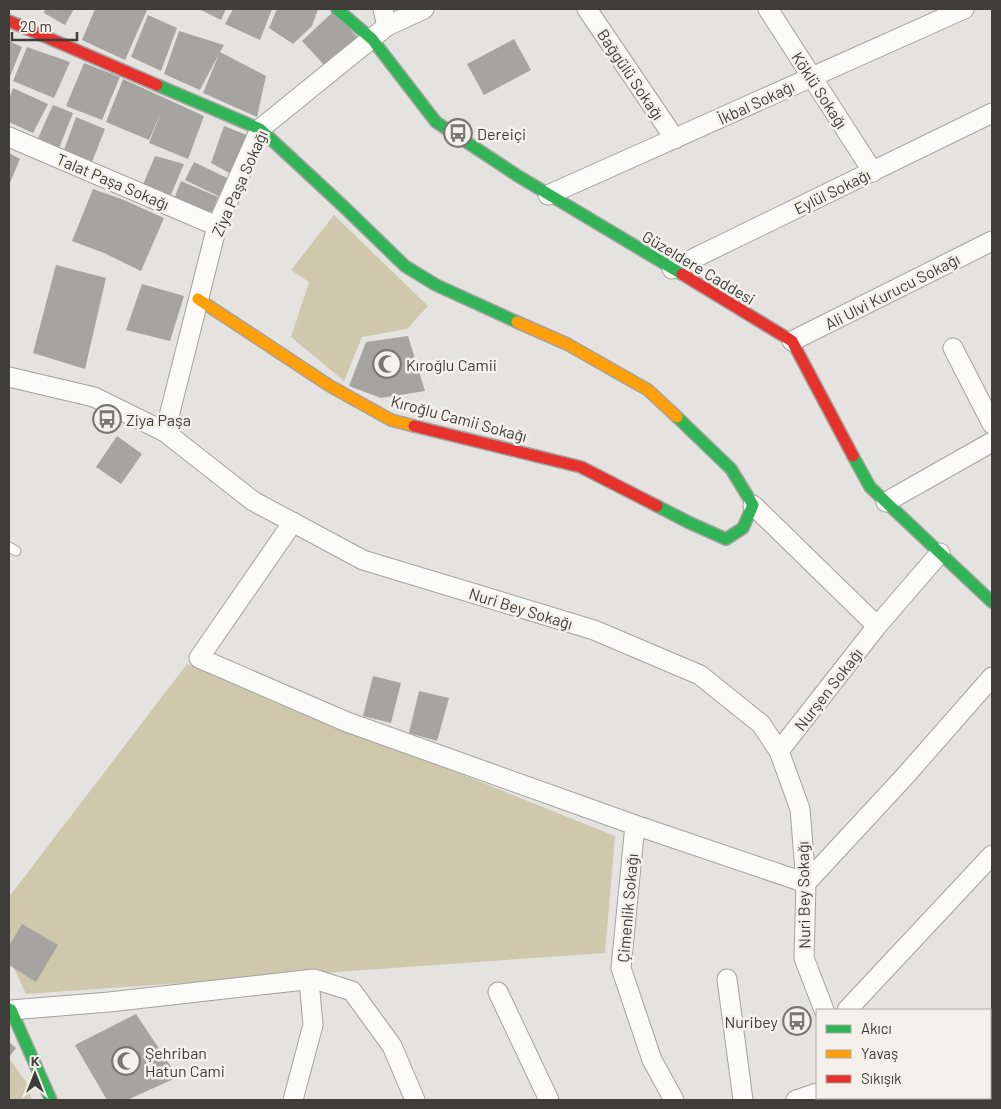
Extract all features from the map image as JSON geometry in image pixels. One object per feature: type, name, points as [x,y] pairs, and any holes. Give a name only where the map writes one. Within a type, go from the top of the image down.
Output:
[{"type":"street","name":"Güzeldere Caddesi","points":[[336,9],[372,39],[436,122],[518,176],[792,341]]},
{"type":"street","name":"Ziya Paşa Sokağı","points":[[165,432],[217,226],[260,129],[372,39],[385,18],[424,9]]},
{"type":"street","name":"Bağgülü Sokağı","points":[[587,9],[675,139]]},
{"type":"street","name":"Köklü Sokağı","points":[[768,9],[873,172]]},
{"type":"street","name":"İkbal Sokağı","points":[[548,194],[964,9]]},
{"type":"street","points":[[9,21],[260,129],[405,266],[436,285],[567,344],[648,390],[731,469],[753,504],[877,626]]},
{"type":"street","name":"Eylül Sokağı","points":[[672,269],[992,114]]},
{"type":"street","name":"Talat Paşa Sokağı","points":[[9,137],[217,226]]},
{"type":"street","name":"Ali Ulvi Kurucu Sokağı","points":[[792,341],[992,241]]},
{"type":"street","name":"Kıroğlu Camii Sokağı","points":[[198,299],[330,386],[391,420],[581,467],[690,523],[726,539],[743,528],[753,504]]},
{"type":"street","points":[[792,341],[870,487],[992,602]]},
{"type":"street","points":[[953,348],[992,424]]},
{"type":"street","name":"Nuri Bey Sokağı","points":[[9,377],[94,397],[165,432],[253,501],[363,560],[594,630],[700,675],[762,724],[779,751],[800,809],[806,883],[804,958],[824,1009]]},
{"type":"street","points":[[886,502],[992,442]]},
{"type":"street","points":[[293,522],[199,658],[347,722],[635,825],[806,883],[906,775],[992,677]]},
{"type":"street","name":"Nurşen Sokağı","points":[[779,751],[877,626],[940,553]]},
{"type":"street","name":"Çimenlik Sokağı","points":[[635,825],[621,968],[652,1060],[674,1100]]},
{"type":"street","points":[[848,1009],[992,855]]},
{"type":"street","points":[[727,979],[743,1100]]},
{"type":"street","points":[[293,1100],[313,1025],[309,980]]},
{"type":"street","points":[[51,1100],[10,1009],[110,1002],[314,980],[352,991],[392,1046],[415,1100]]},
{"type":"street","points":[[498,992],[549,1100]]},
{"type":"street","points":[[796,1100],[816,1093]]},
{"type":"shaded area","points":[[334,215],[428,306],[407,329],[362,337],[344,381],[291,337],[309,282],[291,270]]},
{"type":"shaded area","points":[[187,664],[615,836],[605,953],[26,994],[9,958],[9,897]]},
{"type":"shaded area","points":[[9,1058],[26,1082],[32,1100],[9,1100]]},
{"type":"building","points":[[45,9],[74,9],[65,25],[44,13]]},
{"type":"building","points":[[95,9],[147,10],[125,60],[82,40]]},
{"type":"building","points":[[199,9],[226,9],[221,20]]},
{"type":"building","points":[[233,9],[272,9],[260,40],[225,24]]},
{"type":"building","points":[[277,9],[318,9],[312,26],[293,44],[269,28]]},
{"type":"building","points":[[334,11],[358,38],[326,67],[302,41]]},
{"type":"building","points":[[148,15],[177,28],[161,71],[131,57]]},
{"type":"building","points":[[179,31],[224,45],[220,52],[266,76],[257,117],[203,93],[219,54],[200,90],[164,74]]},
{"type":"building","points":[[514,39],[531,70],[484,95],[467,64]]},
{"type":"building","points":[[9,41],[22,47],[9,79]]},
{"type":"building","points":[[27,47],[70,62],[54,98],[13,81]]},
{"type":"building","points":[[84,63],[120,77],[102,120],[66,106]]},
{"type":"building","points":[[123,79],[204,116],[188,159],[149,143],[161,112],[149,140],[106,122]]},
{"type":"building","points":[[13,88],[48,104],[33,133],[9,122],[9,99]]},
{"type":"building","points":[[53,105],[73,113],[59,148],[38,138]]},
{"type":"building","points":[[76,117],[105,129],[92,162],[64,150]]},
{"type":"building","points":[[224,126],[254,138],[237,177],[211,163]]},
{"type":"building","points":[[9,153],[20,159],[9,185]]},
{"type":"building","points":[[155,156],[184,164],[170,197],[142,187]]},
{"type":"building","points":[[194,162],[227,178],[220,197],[185,180]]},
{"type":"building","points":[[181,181],[218,197],[210,216],[174,199]]},
{"type":"building","points":[[93,189],[124,200],[164,218],[141,271],[104,253],[72,241]]},
{"type":"building","points":[[56,265],[106,278],[85,369],[33,353]]},
{"type":"building","points":[[142,284],[184,296],[170,341],[126,330]]},
{"type":"building","name":"Kıroğlu Camii","points":[[408,336],[425,391],[381,398],[349,386],[366,342]]},
{"type":"building","points":[[117,436],[142,454],[121,484],[96,467]]},
{"type":"building","points":[[373,676],[401,683],[391,723],[363,716]]},
{"type":"building","points":[[419,691],[449,698],[437,741],[409,733]]},
{"type":"building","points":[[22,924],[58,945],[36,982],[9,965],[9,946]]},
{"type":"building","name":"Şehriban Hatun Cami","points":[[136,1014],[178,1077],[127,1100],[107,1100],[75,1045]]},
{"type":"building","points":[[9,1042],[16,1048],[9,1057]]},
{"type":"traffic: fast","points":[[337,9],[372,39],[436,122],[518,176],[682,274]]},
{"type":"traffic: fast","points":[[157,85],[260,129],[405,266],[436,285],[517,322]]},
{"type":"traffic: fast","points":[[657,506],[726,539],[743,528],[753,505],[731,469],[677,417]]},
{"type":"traffic: fast","points":[[853,456],[870,487],[992,602]]},
{"type":"traffic: fast","points":[[9,1009],[51,1100]]},
{"type":"traffic: slow","points":[[198,299],[330,386],[391,420],[414,426]]},
{"type":"traffic: slow","points":[[517,322],[567,344],[648,390],[677,417]]},
{"type":"traffic: jam","points":[[9,21],[157,85]]},
{"type":"traffic: jam","points":[[682,274],[792,341],[853,456]]},
{"type":"traffic: jam","points":[[414,426],[581,467],[657,506]]},
{"type":"place","name":"Dereiçi","points":[[458,133]]},
{"type":"place","name":"Kıroğlu Camii","points":[[387,364]]},
{"type":"place","name":"Ziya Paşa","points":[[107,419]]},
{"type":"place","name":"Nuribey","points":[[797,1021]]},
{"type":"place","name":"Şehriban Hatun Cami","points":[[126,1061]]}]
